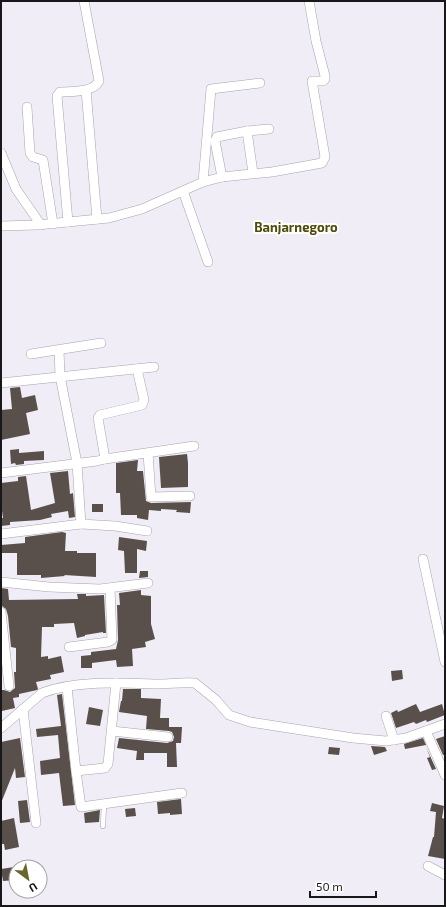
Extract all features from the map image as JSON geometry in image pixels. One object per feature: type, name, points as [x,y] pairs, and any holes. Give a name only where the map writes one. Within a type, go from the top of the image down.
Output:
[{"type":"street","points":[[68,222],[57,96],[60,92],[86,90],[96,86],[99,81],[84,1]]},
{"type":"street","points":[[1,226],[41,225],[109,218],[142,209],[203,182],[222,177],[272,172],[320,164],[325,158],[312,81],[323,81],[325,76],[316,41],[309,1]]},
{"type":"street","points":[[203,182],[211,89],[260,83]]},
{"type":"street","points":[[86,90],[97,219]]},
{"type":"street","points":[[27,108],[30,154],[33,157],[43,160],[53,224]]},
{"type":"street","points":[[222,177],[215,141],[217,137],[247,131],[269,129]]},
{"type":"street","points":[[247,131],[253,173]]},
{"type":"street","points":[[1,153],[16,189],[41,225]]},
{"type":"street","points":[[183,191],[208,262]]},
{"type":"street","points":[[31,354],[101,343]]},
{"type":"street","points":[[60,350],[60,376],[77,463],[81,524]]},
{"type":"street","points":[[1,383],[154,367]]},
{"type":"street","points":[[106,459],[98,418],[100,415],[142,405],[144,400],[137,369]]},
{"type":"street","points":[[1,473],[97,461],[194,446]]},
{"type":"street","points":[[148,453],[151,498],[190,496]]},
{"type":"street","points":[[1,534],[81,524],[115,526],[147,531]]},
{"type":"street","points":[[423,558],[445,662]]},
{"type":"street","points":[[1,582],[49,587],[100,589],[148,583]]},
{"type":"street","points":[[70,647],[108,642],[112,640],[110,588]]},
{"type":"street","points":[[1,612],[10,686]]},
{"type":"street","points":[[76,771],[105,768],[107,766],[116,683]]},
{"type":"street","points":[[1,728],[42,693],[67,687],[116,683],[195,683],[216,700],[229,715],[250,722],[353,738],[386,741],[394,740],[406,738],[445,724]]},
{"type":"street","points":[[67,687],[81,807],[182,793]]},
{"type":"street","points":[[23,709],[36,823]]},
{"type":"street","points":[[386,716],[394,740]]},
{"type":"street","points":[[112,731],[168,737]]},
{"type":"street","points":[[426,731],[445,775]]},
{"type":"street","points":[[428,866],[445,875]]},
{"type":"lane","points":[[103,826],[104,804]]},
{"type":"building","points":[[20,387],[22,398],[35,395],[38,410],[26,413],[30,434],[1,440],[1,410],[12,409],[10,388]]},
{"type":"building","points":[[19,449],[19,453],[44,451],[44,460],[24,461],[24,464],[16,465],[15,463],[11,464],[10,450]]},
{"type":"building","points":[[187,454],[188,487],[161,488],[159,457]]},
{"type":"building","points":[[138,460],[137,471],[143,471],[146,501],[151,503],[191,502],[190,513],[176,512],[177,510],[149,510],[148,520],[137,518],[137,515],[121,515],[120,493],[116,493],[116,463]]},
{"type":"building","points":[[68,471],[70,494],[73,493],[75,517],[69,518],[68,511],[51,514],[52,517],[40,520],[10,522],[10,525],[1,526],[1,518],[3,518],[1,483],[18,481],[18,477],[26,476],[31,510],[55,503],[50,473]]},
{"type":"building","points":[[92,504],[103,504],[103,512],[92,512]]},
{"type":"building","points":[[62,532],[66,533],[65,551],[77,551],[77,553],[96,553],[96,577],[64,575],[65,576],[41,578],[41,575],[17,575],[17,553],[1,553],[1,545],[25,543],[25,537]]},
{"type":"building","points":[[119,537],[147,541],[146,551],[137,549],[137,573],[125,573],[124,551],[118,550]]},
{"type":"building","points":[[140,571],[148,571],[148,577],[139,578]]},
{"type":"building","points":[[1,588],[8,589],[9,600],[78,599],[77,594],[86,594],[86,596],[104,595],[106,633],[103,632],[85,635],[77,638],[74,623],[54,624],[54,627],[42,627],[41,657],[48,656],[48,659],[61,656],[64,672],[50,675],[51,679],[36,682],[37,690],[19,694],[19,697],[13,698],[15,708],[2,711],[1,690],[10,692],[15,688],[14,672],[16,672],[16,648],[11,647],[8,616],[6,609],[2,606]]},
{"type":"building","points":[[141,590],[141,595],[151,596],[151,624],[155,639],[145,642],[146,647],[132,649],[133,666],[117,667],[116,660],[92,663],[92,668],[81,668],[81,656],[91,655],[91,652],[116,649],[118,640],[117,605],[120,605],[119,593]]},
{"type":"building","points":[[402,670],[403,679],[392,681],[391,671]]},
{"type":"building","points":[[123,689],[141,689],[141,698],[161,699],[160,718],[169,718],[169,727],[182,727],[181,743],[176,743],[177,767],[167,767],[167,753],[144,753],[144,760],[136,760],[137,751],[117,748],[119,738],[167,743],[173,741],[174,737],[172,732],[169,731],[146,729],[147,716],[119,712]]},
{"type":"building","points":[[62,694],[75,805],[63,806],[59,773],[41,775],[40,761],[60,758],[58,735],[37,737],[36,729],[61,726],[57,695]]},
{"type":"building","points":[[416,704],[420,712],[442,704],[445,715],[427,722],[426,720],[416,724],[414,722],[396,728],[391,713],[397,710],[398,712]]},
{"type":"building","points":[[89,707],[103,710],[100,726],[86,724]]},
{"type":"building","points":[[445,736],[445,755],[443,755],[436,739]]},
{"type":"building","points":[[20,738],[25,777],[16,778],[15,768],[1,803],[1,742]]},
{"type":"building","points":[[423,738],[426,745],[405,749],[404,744]]},
{"type":"building","points":[[371,746],[385,747],[387,751],[374,755]]},
{"type":"building","points":[[329,747],[340,748],[339,755],[328,754]]},
{"type":"building","points":[[426,747],[436,769],[432,770],[427,758],[430,757]]},
{"type":"building","points":[[181,799],[182,814],[158,814],[157,802]]},
{"type":"building","points":[[27,800],[30,822],[20,823],[18,801]]},
{"type":"building","points":[[432,803],[444,806],[442,818],[445,819],[445,859],[428,856],[434,837],[436,812],[430,811]]},
{"type":"building","points":[[135,808],[136,816],[126,817],[125,809]]},
{"type":"building","points":[[100,810],[99,822],[85,823],[84,813]]},
{"type":"building","points":[[14,818],[19,847],[5,850],[4,844],[1,844],[1,821]]},
{"type":"building","points":[[8,868],[8,881],[3,881],[1,869]]},
{"type":"district","name":"Banjarnegoro","points":[[296,227]]}]
